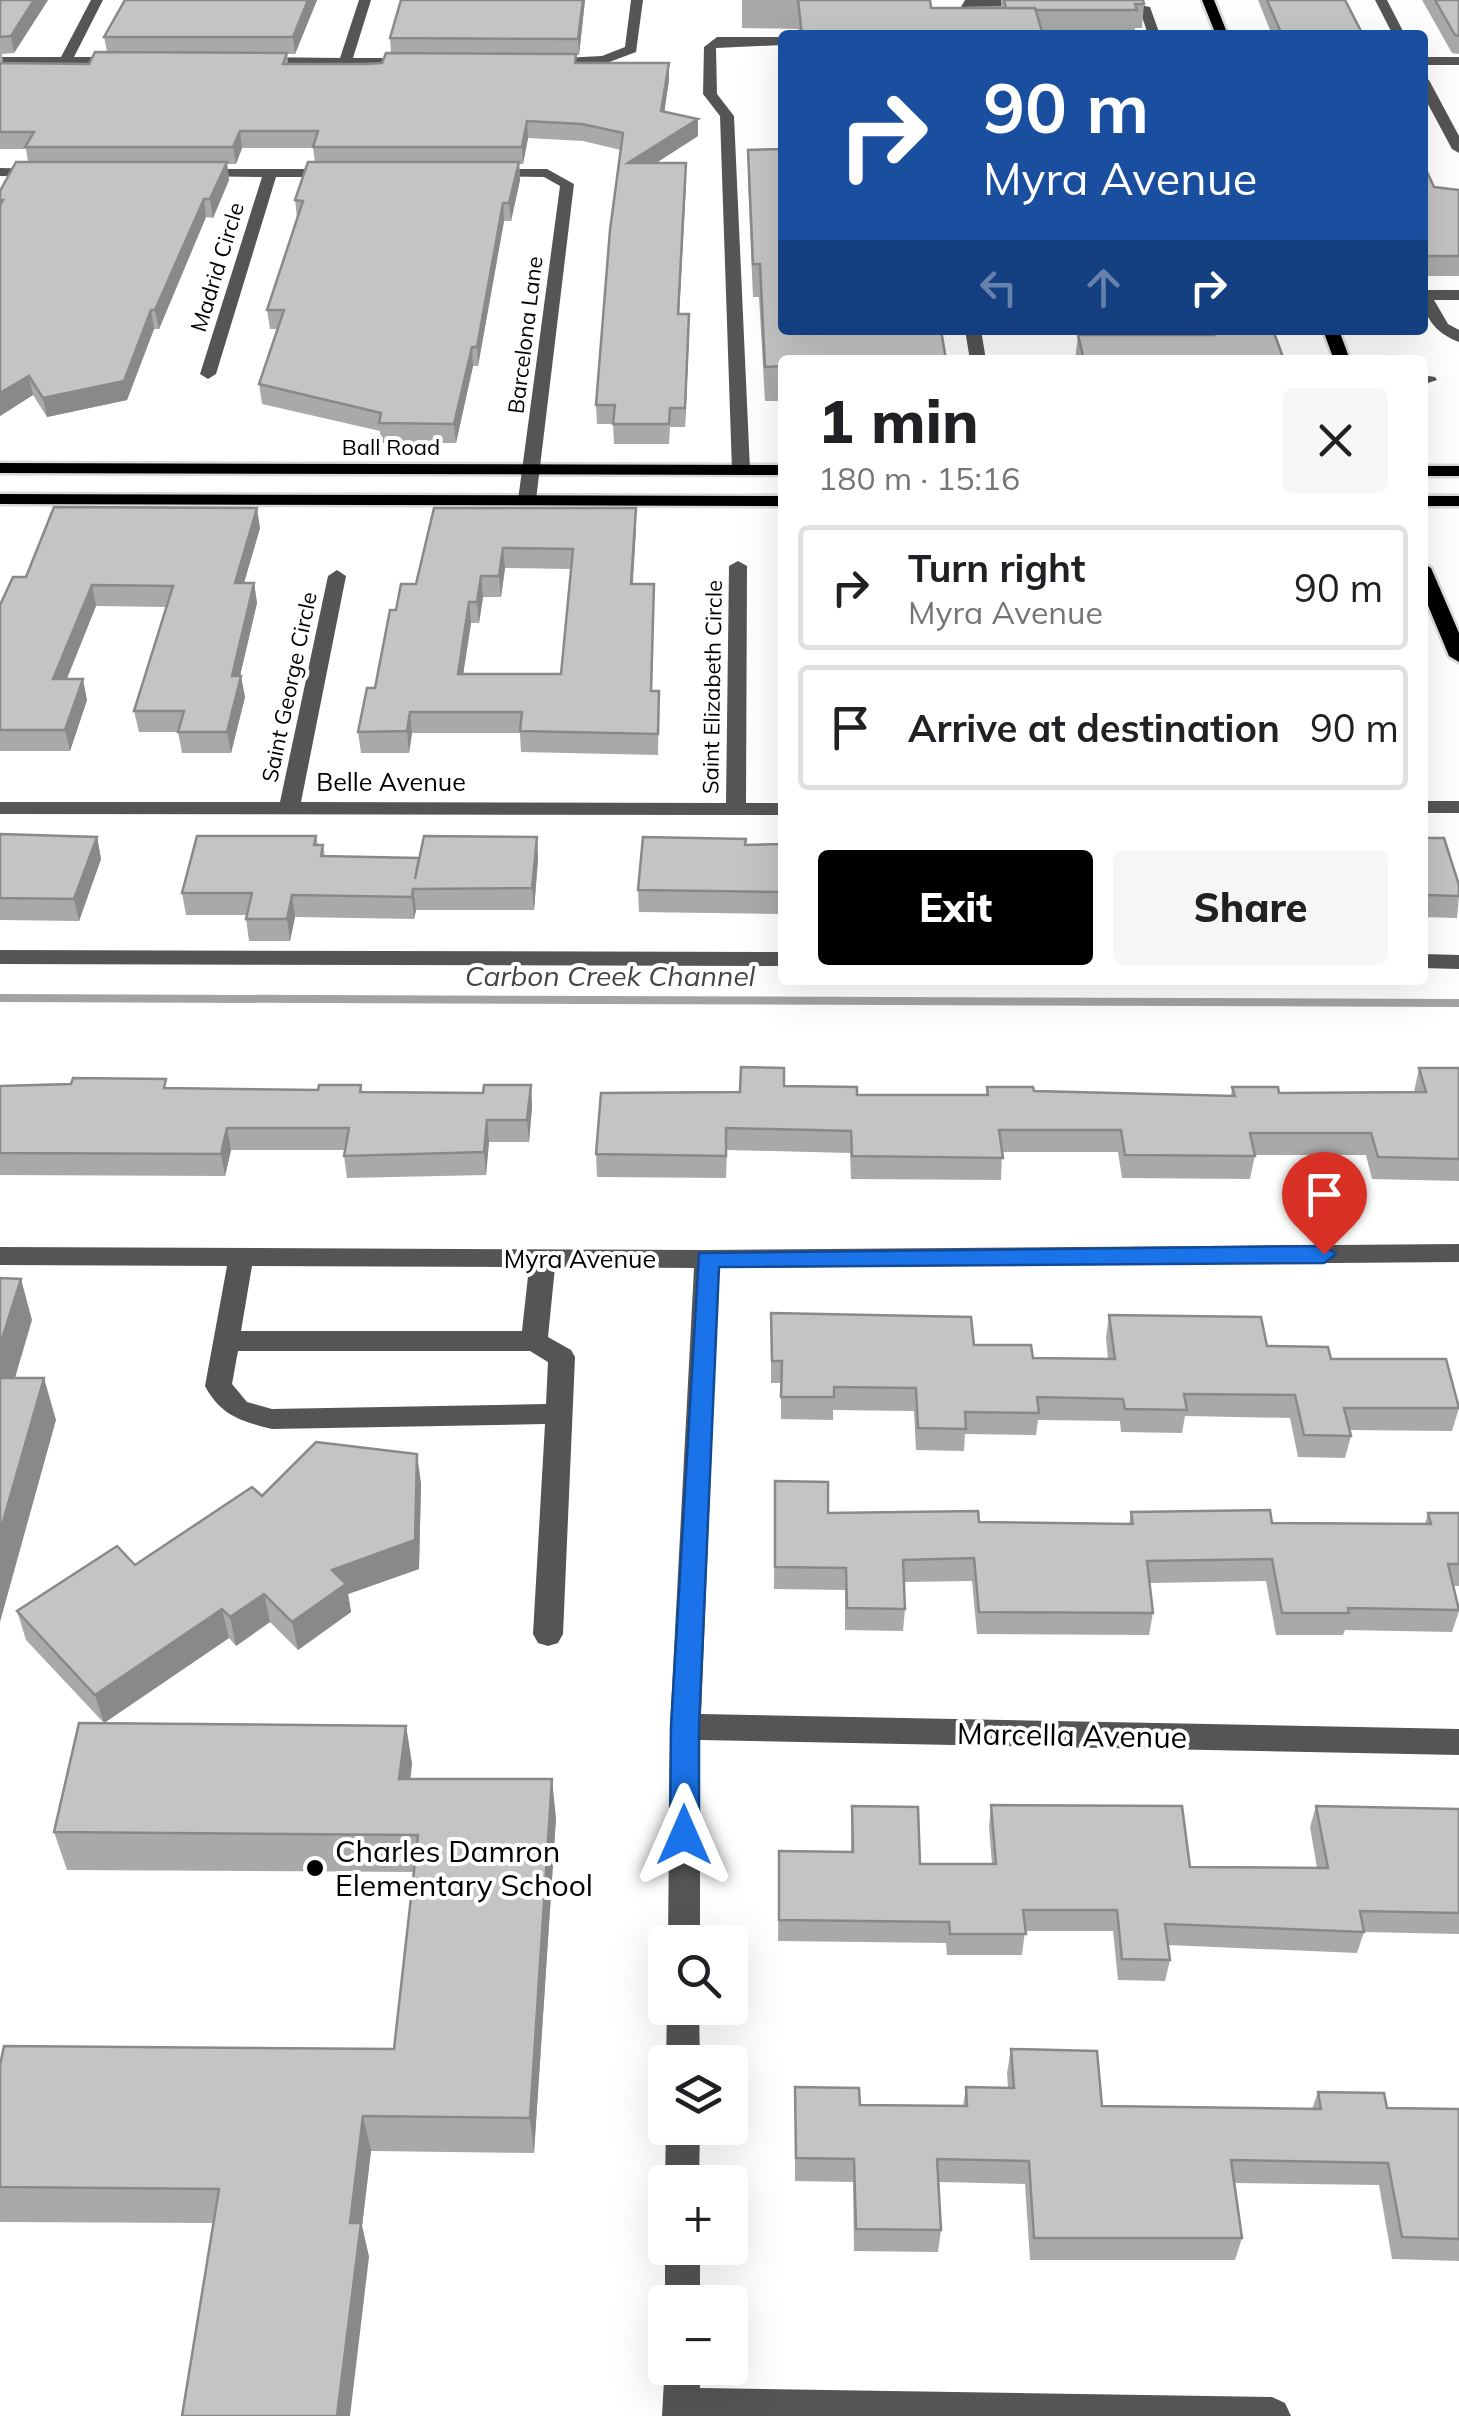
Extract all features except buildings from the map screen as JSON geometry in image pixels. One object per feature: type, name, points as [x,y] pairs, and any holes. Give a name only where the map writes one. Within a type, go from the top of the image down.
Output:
[{"type":"main road","points":[[1208,0],[1220,30]]},
{"type":"main road","name":"Ball Road","points":[[0,468],[778,470]]},
{"type":"main road","points":[[1428,471],[1459,471]]},
{"type":"main road","points":[[0,499],[778,501]]},
{"type":"main road","points":[[1428,501],[1459,501]]},
{"type":"main road","points":[[1428,582],[1459,656]]},
{"type":"street","points":[[66,61],[97,0]]},
{"type":"street","points":[[345,61],[365,0]]},
{"type":"street","points":[[524,62],[587,63],[619,56],[631,48],[638,0]]},
{"type":"street","points":[[1381,0],[1396,30]]},
{"type":"street","points":[[965,7],[1056,4]]},
{"type":"street","points":[[1102,4],[1130,4],[1146,10],[1152,30]]},
{"type":"street","points":[[741,470],[727,116],[710,94],[710,47],[717,41],[778,41]]},
{"type":"street","points":[[0,61],[146,61]]},
{"type":"street","points":[[246,61],[425,62]]},
{"type":"street","points":[[1428,61],[1459,61]]},
{"type":"street","points":[[1428,91],[1459,149]]},
{"type":"street","points":[[0,172],[58,173]]},
{"type":"street","name":"Barcelona Lane","points":[[470,173],[531,172],[560,177],[567,184],[527,500]]},
{"type":"street","points":[[174,173],[350,173]]},
{"type":"street","name":"Madrid Circle","points":[[208,374],[270,174]]},
{"type":"street","points":[[1428,294],[1459,295]]},
{"type":"street","points":[[1428,303],[1442,328],[1459,336]]},
{"type":"street","points":[[1184,336],[1188,335]]},
{"type":"street","name":"Saint Elizabeth Circle","points":[[736,810],[738,566]]},
{"type":"street","name":"Saint George Circle","points":[[289,808],[338,576]]},
{"type":"street","points":[[1428,807],[1459,807]]},
{"type":"street","name":"Belle Avenue","points":[[0,808],[778,810]]},
{"type":"street","points":[[0,957],[778,959]]},
{"type":"street","points":[[1428,961],[1459,962]]},
{"type":"street","name":"Myra Avenue","points":[[0,1256],[707,1258],[1459,1253]]},
{"type":"street","points":[[241,1257],[218,1386],[238,1410],[272,1419],[558,1414]]},
{"type":"street","points":[[534,1341],[543,1258]]},
{"type":"street","points":[[684,1925],[685,1727],[707,1258]]},
{"type":"street","points":[[226,1341],[534,1341],[562,1357],[548,1634]]},
{"type":"street","name":"Marcella Avenue","points":[[685,1727],[1459,1742]]},
{"type":"street","points":[[681,2385],[681,2411],[1272,2416]]},
{"type":"waterway","name":"Carbon Creek Channel","points":[[0,998],[1459,1003]]},
{"type":"place","name":"Charles Damron Elementary School","points":[[315,1868]]},
{"type":"route","points":[[684,1835],[685,1727],[707,1258],[1324,1254]]}]
